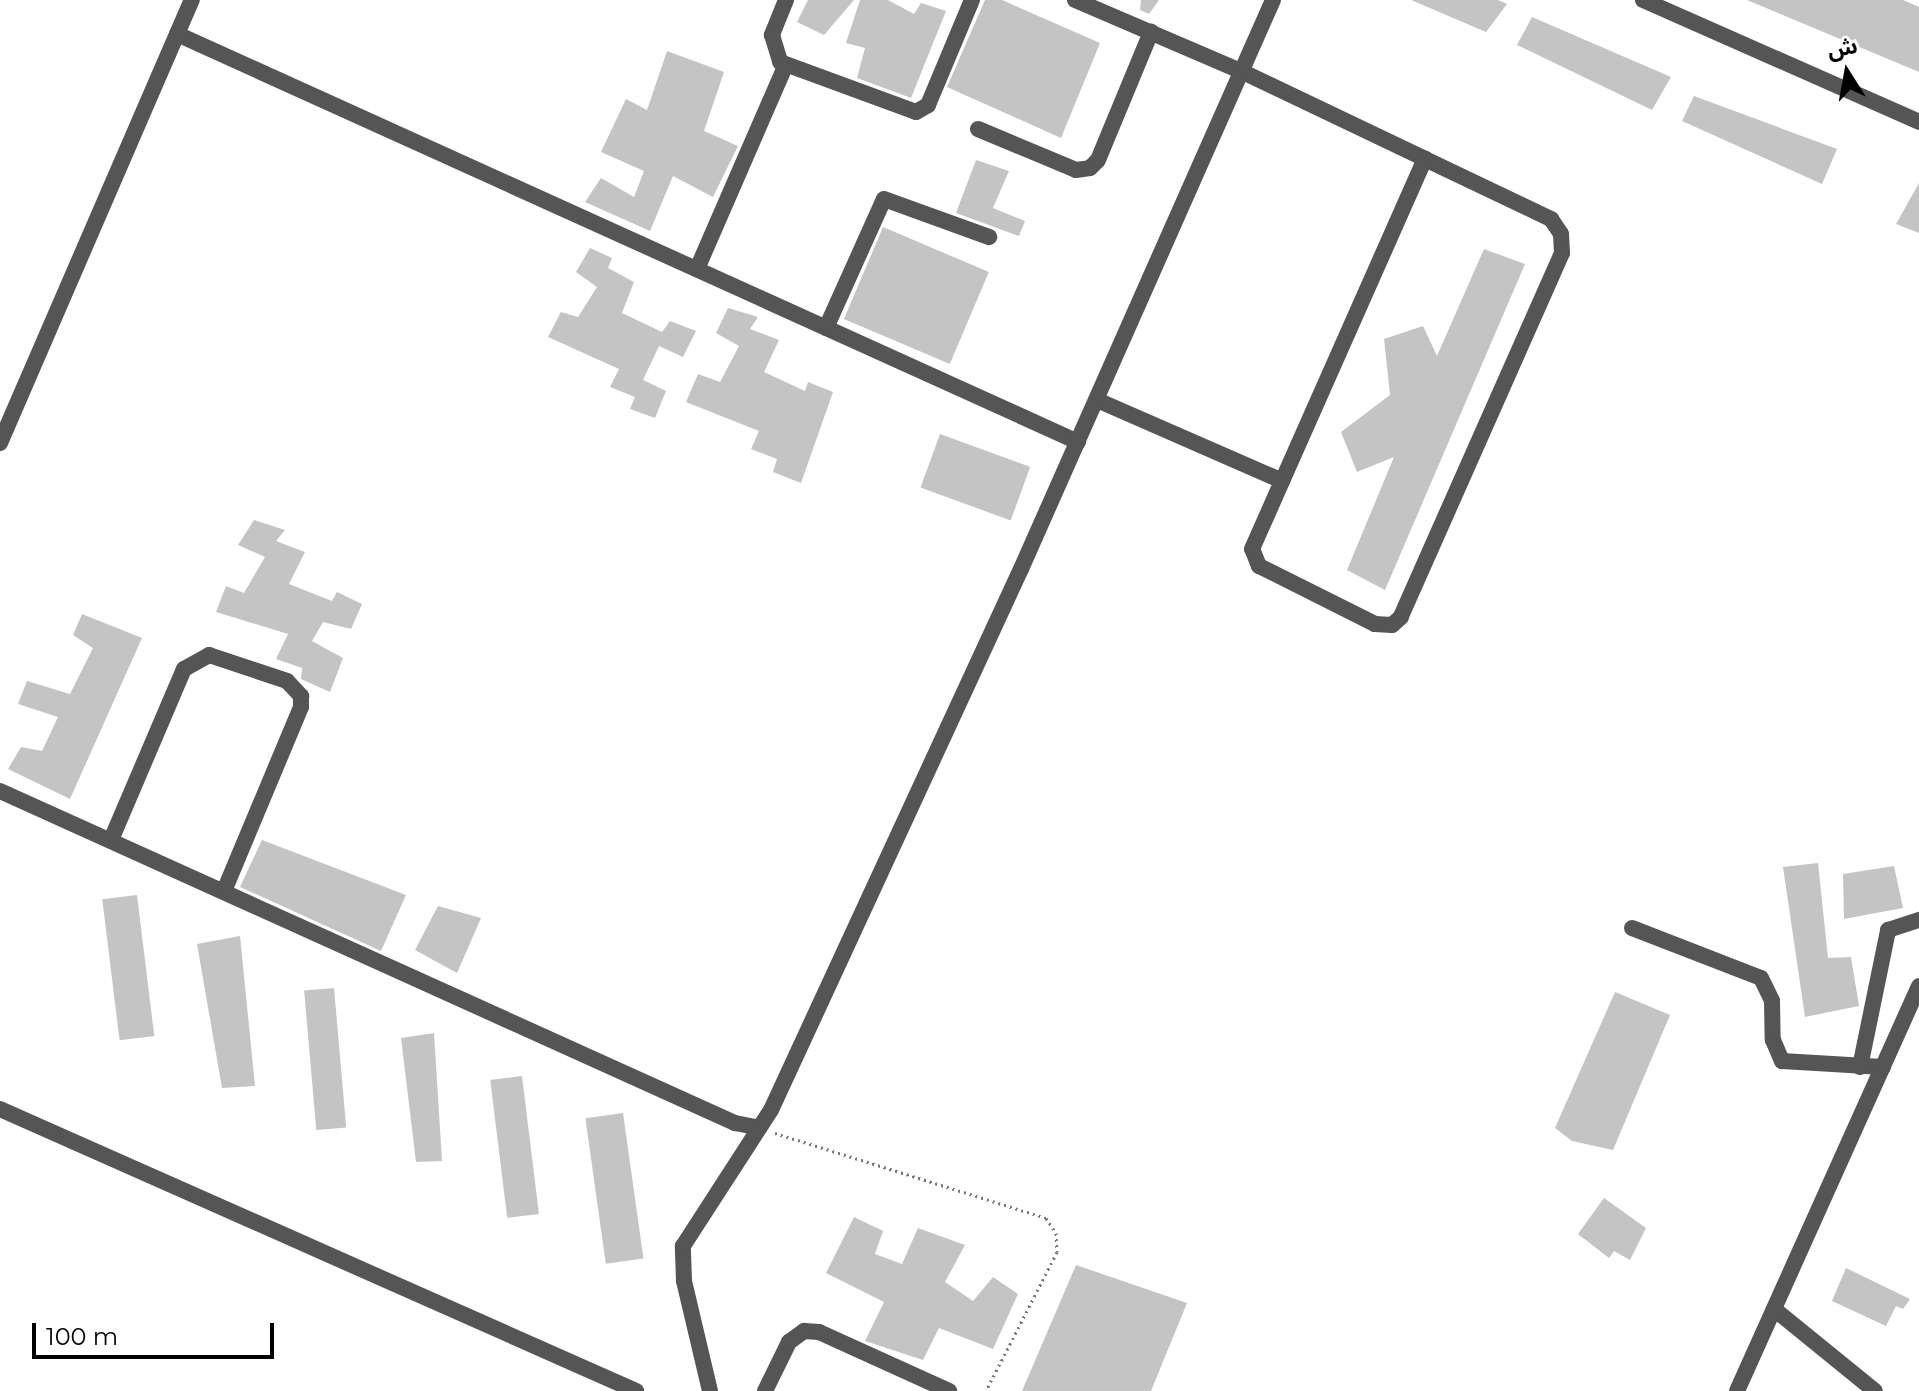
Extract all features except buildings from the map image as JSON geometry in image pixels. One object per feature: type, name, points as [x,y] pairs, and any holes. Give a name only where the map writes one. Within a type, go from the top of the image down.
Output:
[{"type":"lane","points":[[0,443],[192,0]]},
{"type":"lane","points":[[786,0],[772,35],[773,49],[786,64],[916,112],[925,111],[972,0]]},
{"type":"lane","points":[[1075,0],[1243,72],[1551,219],[1561,234],[1562,253],[1401,617],[1392,625],[1375,624],[1259,566],[1252,549],[1425,159]]},
{"type":"lane","points":[[710,1391],[684,1281],[683,1246],[760,1128],[1078,442],[1273,0]]},
{"type":"lane","points":[[1643,0],[1919,122]]},
{"type":"lane","points":[[978,129],[1076,170],[1090,168],[1098,160],[1151,32]]},
{"type":"lane","points":[[177,34],[1078,442]]},
{"type":"lane","points":[[697,269],[786,64]]},
{"type":"lane","points":[[826,328],[884,199],[989,237]]},
{"type":"lane","points":[[1097,400],[1282,481]]},
{"type":"lane","points":[[111,840],[184,669],[209,655],[287,681],[301,696],[301,707],[224,891]]},
{"type":"lane","points":[[0,791],[735,1123],[760,1128]]},
{"type":"lane","points":[[1860,1067],[1888,930],[1919,920]]},
{"type":"lane","points":[[1632,928],[1761,978],[1772,1001],[1773,1040],[1782,1061],[1883,1067]]},
{"type":"lane","points":[[1737,1391],[1919,986]]},
{"type":"lane","points":[[0,1109],[636,1391]]},
{"type":"lane","points":[[1774,1309],[1875,1391]]},
{"type":"lane","points":[[765,1391],[789,1342],[804,1331],[819,1332],[949,1391]]},
{"type":"path","points":[[760,1128],[1046,1218],[1056,1233],[1057,1252],[986,1391]]}]
